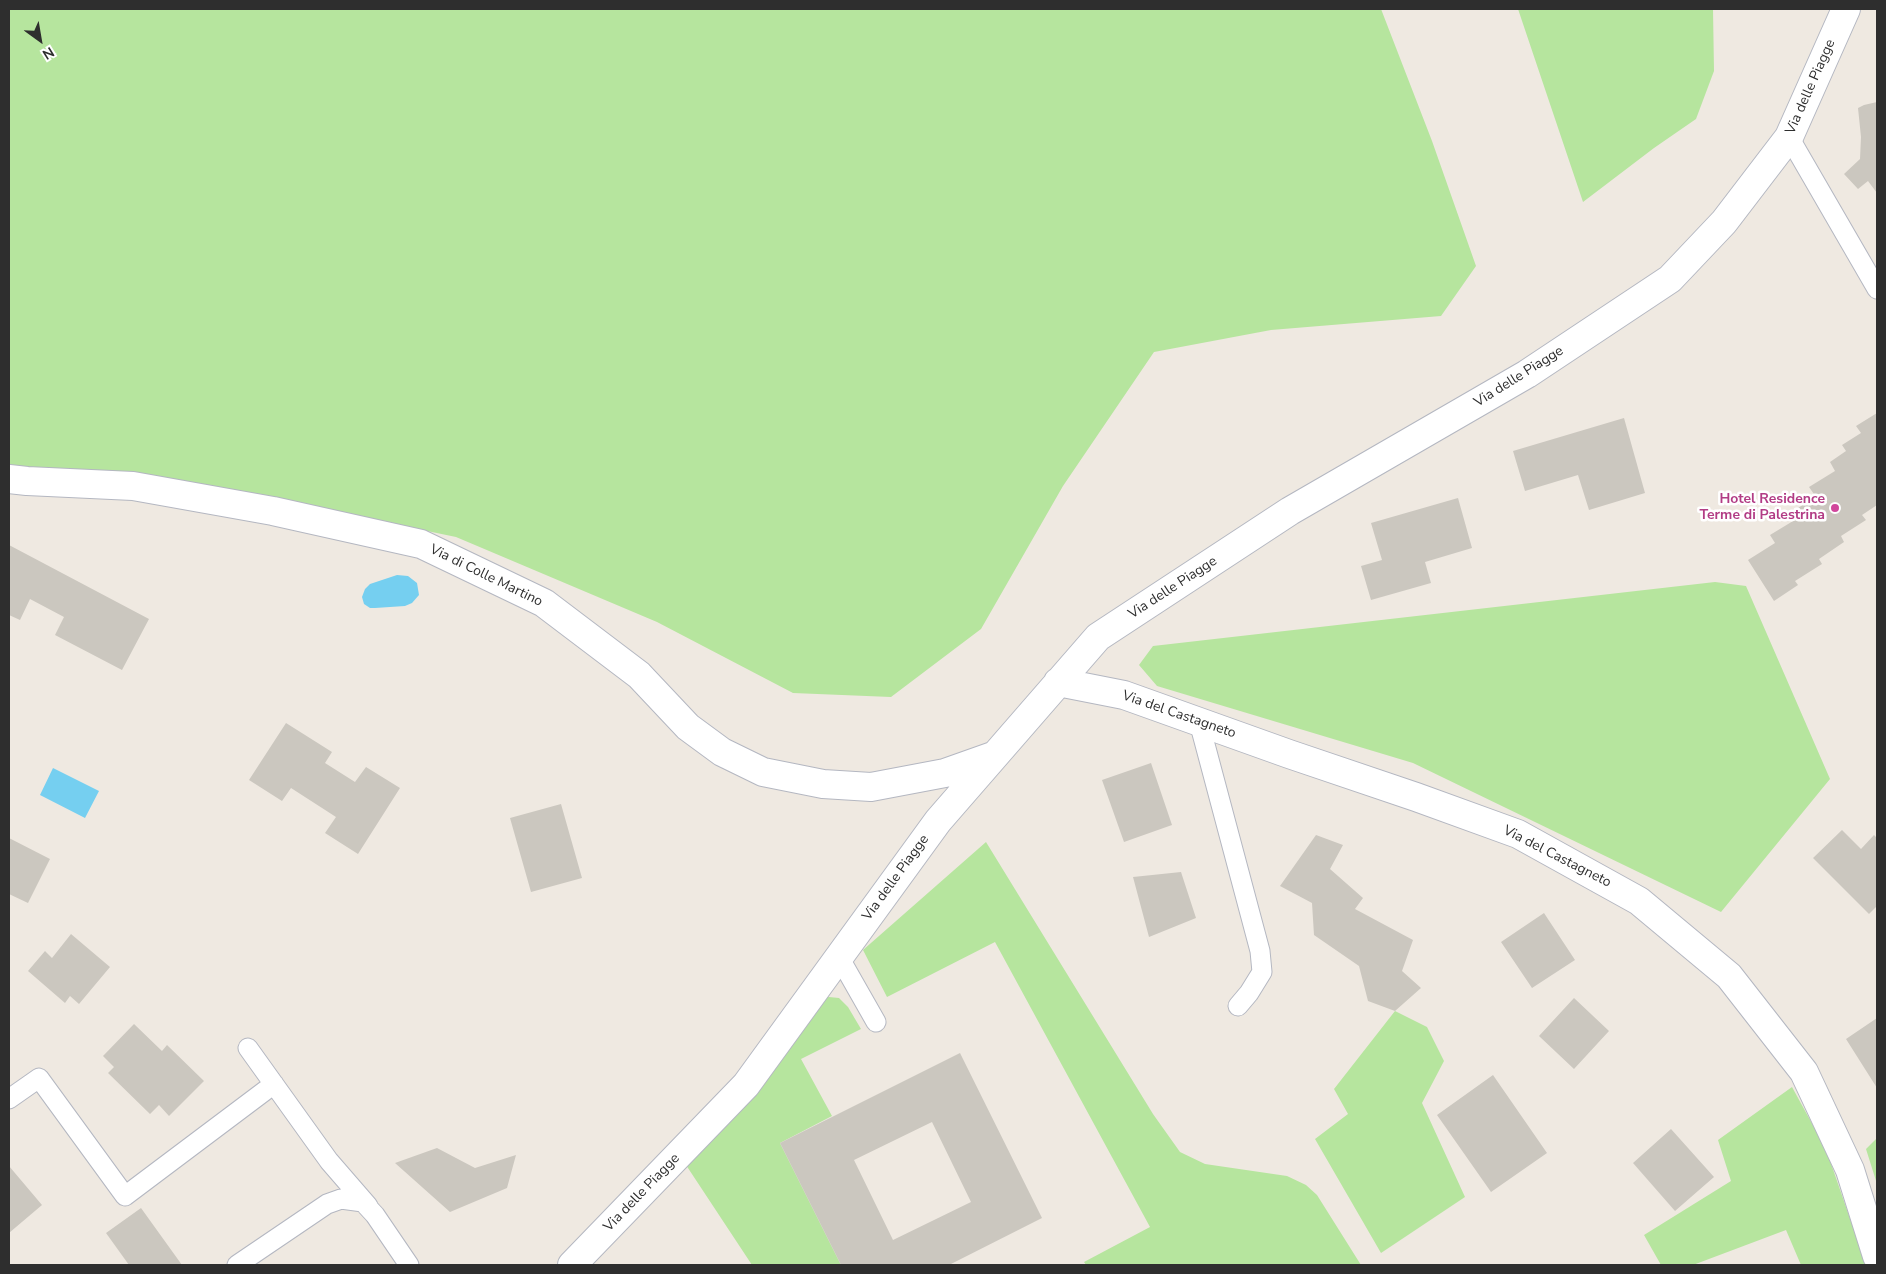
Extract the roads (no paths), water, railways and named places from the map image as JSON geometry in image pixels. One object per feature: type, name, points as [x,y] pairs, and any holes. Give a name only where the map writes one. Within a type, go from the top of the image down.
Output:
[{"type":"street","name":"Via delle Piagge","points":[[583,1260],[746,1085],[938,821],[1098,637],[1290,511],[1527,374],[1670,279],[1724,222],[1789,137],[1846,9]]},
{"type":"street","name":"Via di Colle Martino","points":[[9,479],[133,486],[273,511],[421,544],[544,603],[639,675],[688,727],[722,752],[763,772],[823,784],[871,786],[945,773],[995,755]]},
{"type":"street","name":"Via del Castagneto","points":[[1058,682],[1124,695],[1518,834],[1639,901],[1729,976],[1804,1072],[1850,1170],[1877,1256]]},
{"type":"lane","points":[[1789,137],[1877,289]]},
{"type":"lane","points":[[1199,722],[1260,951],[1262,972],[1238,1006]]},
{"type":"lane","points":[[839,957],[876,1022]]},
{"type":"lane","points":[[248,1048],[329,1161],[375,1214],[410,1265]]},
{"type":"lane","points":[[9,1099],[39,1078],[125,1196],[274,1084]]},
{"type":"lane","points":[[237,1265],[327,1204],[341,1199],[363,1202],[375,1214]]},
{"type":"water","points":[[397,575],[408,576],[417,583],[419,595],[412,603],[405,606],[375,608],[370,608],[364,604],[362,597],[365,589],[370,584]]},
{"type":"water","points":[[53,768],[99,791],[85,818],[40,795]]},
{"type":"place","name":"Hotel Residence Terme di Palestrina","points":[[1835,508]]}]
